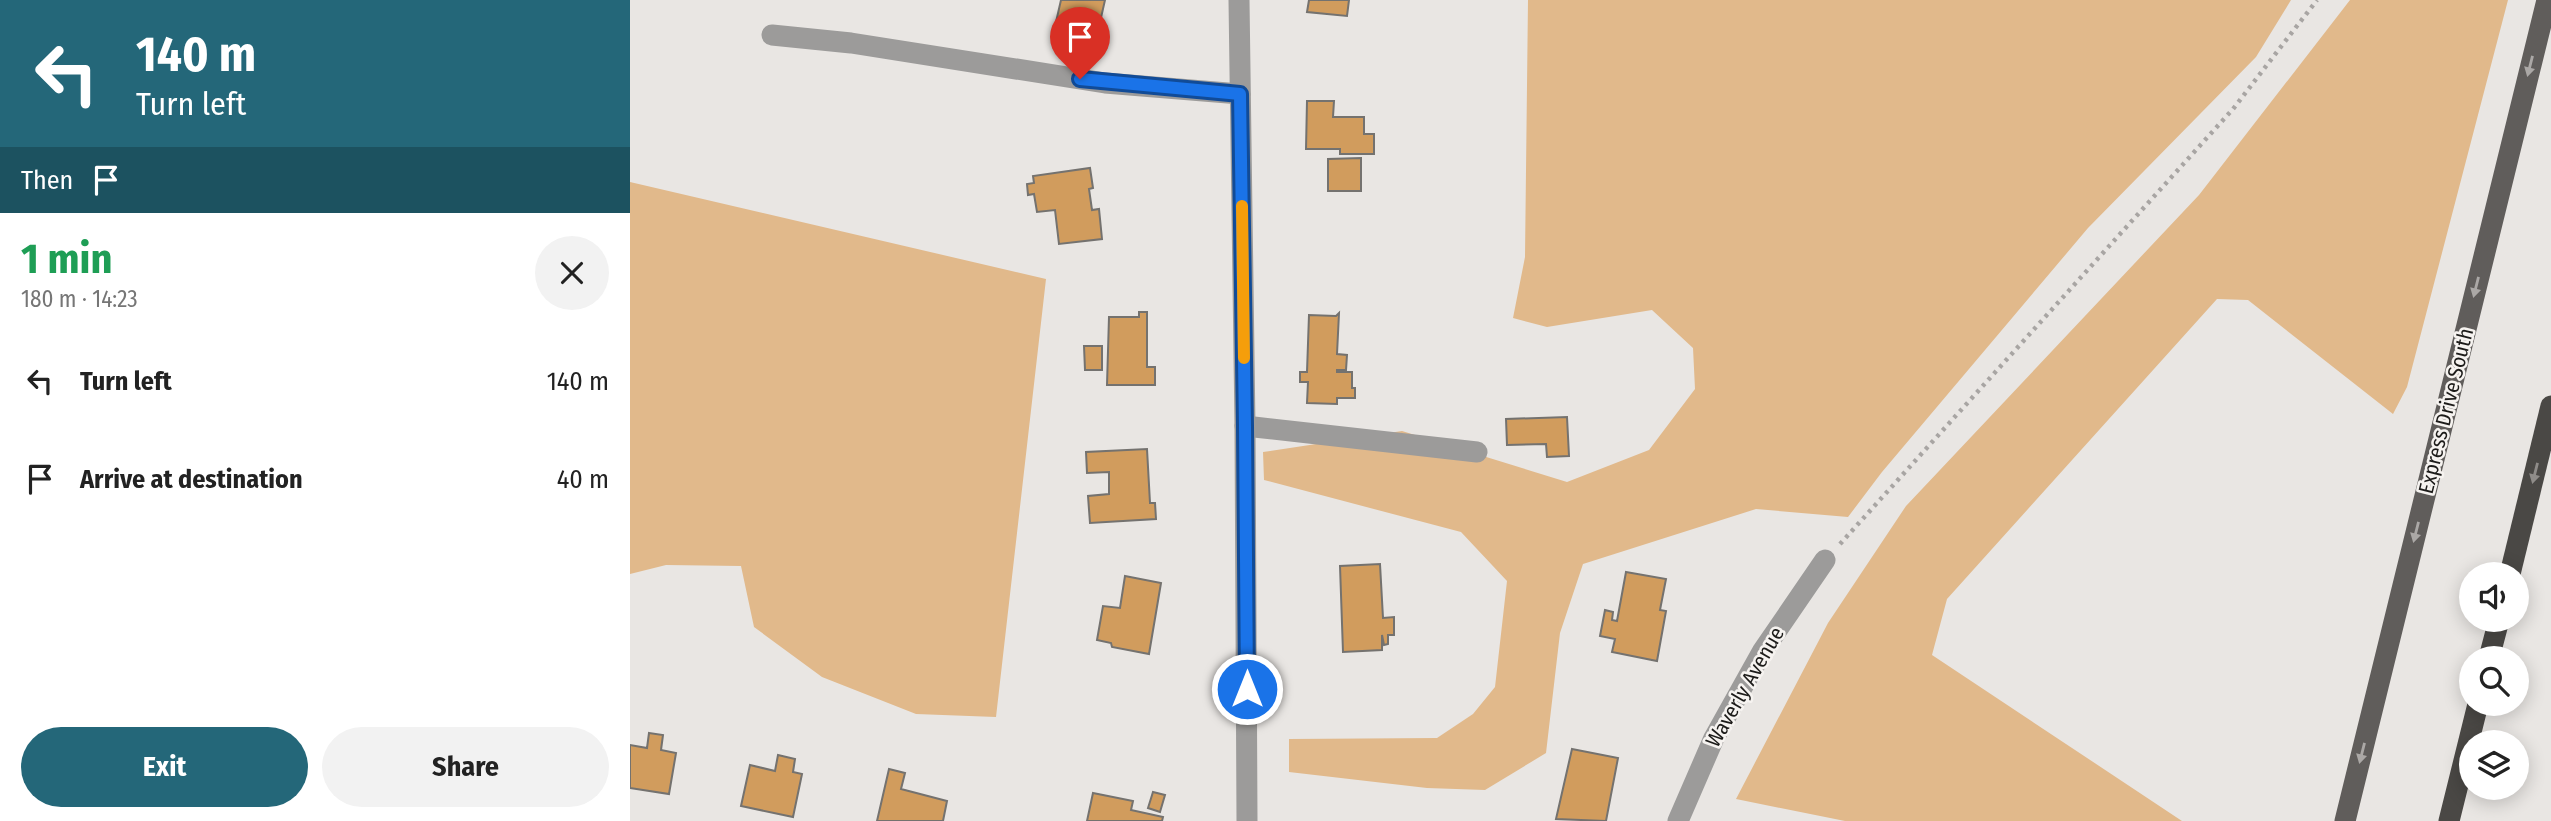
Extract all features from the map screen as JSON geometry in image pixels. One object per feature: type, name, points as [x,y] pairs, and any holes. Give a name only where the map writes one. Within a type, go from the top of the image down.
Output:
[{"type":"highway","points":[[2513,562],[2551,406]]},
{"type":"highway","points":[[2449,821],[2475,716]]},
{"type":"main road","name":"Express Drive South","points":[[2345,821],[2547,0]]},
{"type":"street","points":[[1238,0],[1245,426],[1247,821]]},
{"type":"street","points":[[772,35],[851,43],[1105,83],[1240,94]]},
{"type":"street","points":[[1245,426],[1477,452]]},
{"type":"street","name":"Waverly Avenue","points":[[1678,821],[1714,738],[1762,652],[1825,560]]},
{"type":"path","points":[[1825,560],[2233,109],[2316,0]]},
{"type":"shaded area","points":[[1528,0],[2291,0],[2256,57],[2088,228],[1882,472],[1848,517],[1756,509],[1583,564],[1560,633],[1546,753],[1485,790],[1427,788],[1289,772],[1289,739],[1437,738],[1473,714],[1495,687],[1507,581],[1461,532],[1264,480],[1263,452],[1402,431],[1567,482],[1649,450],[1695,389],[1693,348],[1652,310],[1547,327],[1513,318],[1525,257]]},
{"type":"shaded area","points":[[2350,0],[2508,0],[2407,387],[2393,414],[2248,300],[2217,299],[1947,599],[1932,655],[2182,821],[1845,821],[1736,799],[1828,623],[1906,506],[2199,195]]},
{"type":"shaded area","points":[[630,182],[1046,279],[996,717],[916,714],[822,677],[754,627],[741,566],[666,565],[630,574]]},
{"type":"building","points":[[1061,0],[1105,0],[1098,31],[1056,22]]},
{"type":"building","points":[[1309,0],[1349,0],[1347,16],[1307,12]]},
{"type":"building","points":[[1307,101],[1334,101],[1333,117],[1364,117],[1364,134],[1374,134],[1374,154],[1340,154],[1340,149],[1306,149]]},
{"type":"building","points":[[1361,158],[1361,191],[1328,191],[1328,159]]},
{"type":"building","points":[[1090,168],[1092,210],[1099,209],[1102,239],[1059,244],[1055,210],[1037,212],[1034,194],[1028,195],[1027,184],[1034,183],[1033,176]]},
{"type":"building","points":[[1139,312],[1147,312],[1147,367],[1155,367],[1155,385],[1107,385],[1109,317],[1139,317]]},
{"type":"building","points":[[1339,313],[1337,354],[1347,355],[1346,370],[1337,372],[1352,372],[1355,398],[1337,398],[1337,404],[1307,403],[1308,382],[1300,382],[1300,372],[1307,372],[1309,315],[1336,316]]},
{"type":"building","points":[[1084,346],[1102,346],[1102,370],[1085,370]]},
{"type":"building","points":[[1567,417],[1569,456],[1547,457],[1546,444],[1507,445],[1506,419]]},
{"type":"building","points":[[1147,449],[1150,503],[1155,503],[1156,519],[1090,523],[1088,496],[1109,494],[1109,472],[1087,473],[1086,452]]},
{"type":"building","points":[[1380,564],[1383,618],[1394,617],[1394,635],[1388,635],[1388,644],[1384,645],[1382,635],[1382,650],[1343,652],[1340,566]]},
{"type":"building","points":[[1626,572],[1666,579],[1660,610],[1666,611],[1657,661],[1612,652],[1615,639],[1600,636],[1605,610],[1613,612],[1612,620],[1617,621]]},
{"type":"building","points":[[1125,576],[1161,583],[1149,654],[1112,647],[1111,643],[1097,640],[1103,606],[1120,608]]},
{"type":"building","points":[[649,733],[663,735],[661,750],[676,753],[669,794],[630,788],[630,745],[647,748]]},
{"type":"building","points":[[1572,749],[1618,758],[1606,821],[1556,819]]},
{"type":"building","points":[[778,755],[795,759],[793,772],[802,774],[793,817],[741,806],[750,765],[775,771]]},
{"type":"building","points":[[889,769],[905,773],[901,789],[947,801],[943,821],[877,821]]},
{"type":"building","points":[[1153,792],[1165,795],[1160,812],[1148,808]]},
{"type":"building","points":[[1093,793],[1133,801],[1131,810],[1163,817],[1162,821],[1087,821]]},
{"type":"slow traffic","points":[[1242,206],[1244,358]]},
{"type":"route","points":[[1080,79],[1240,94],[1247,689]]}]
